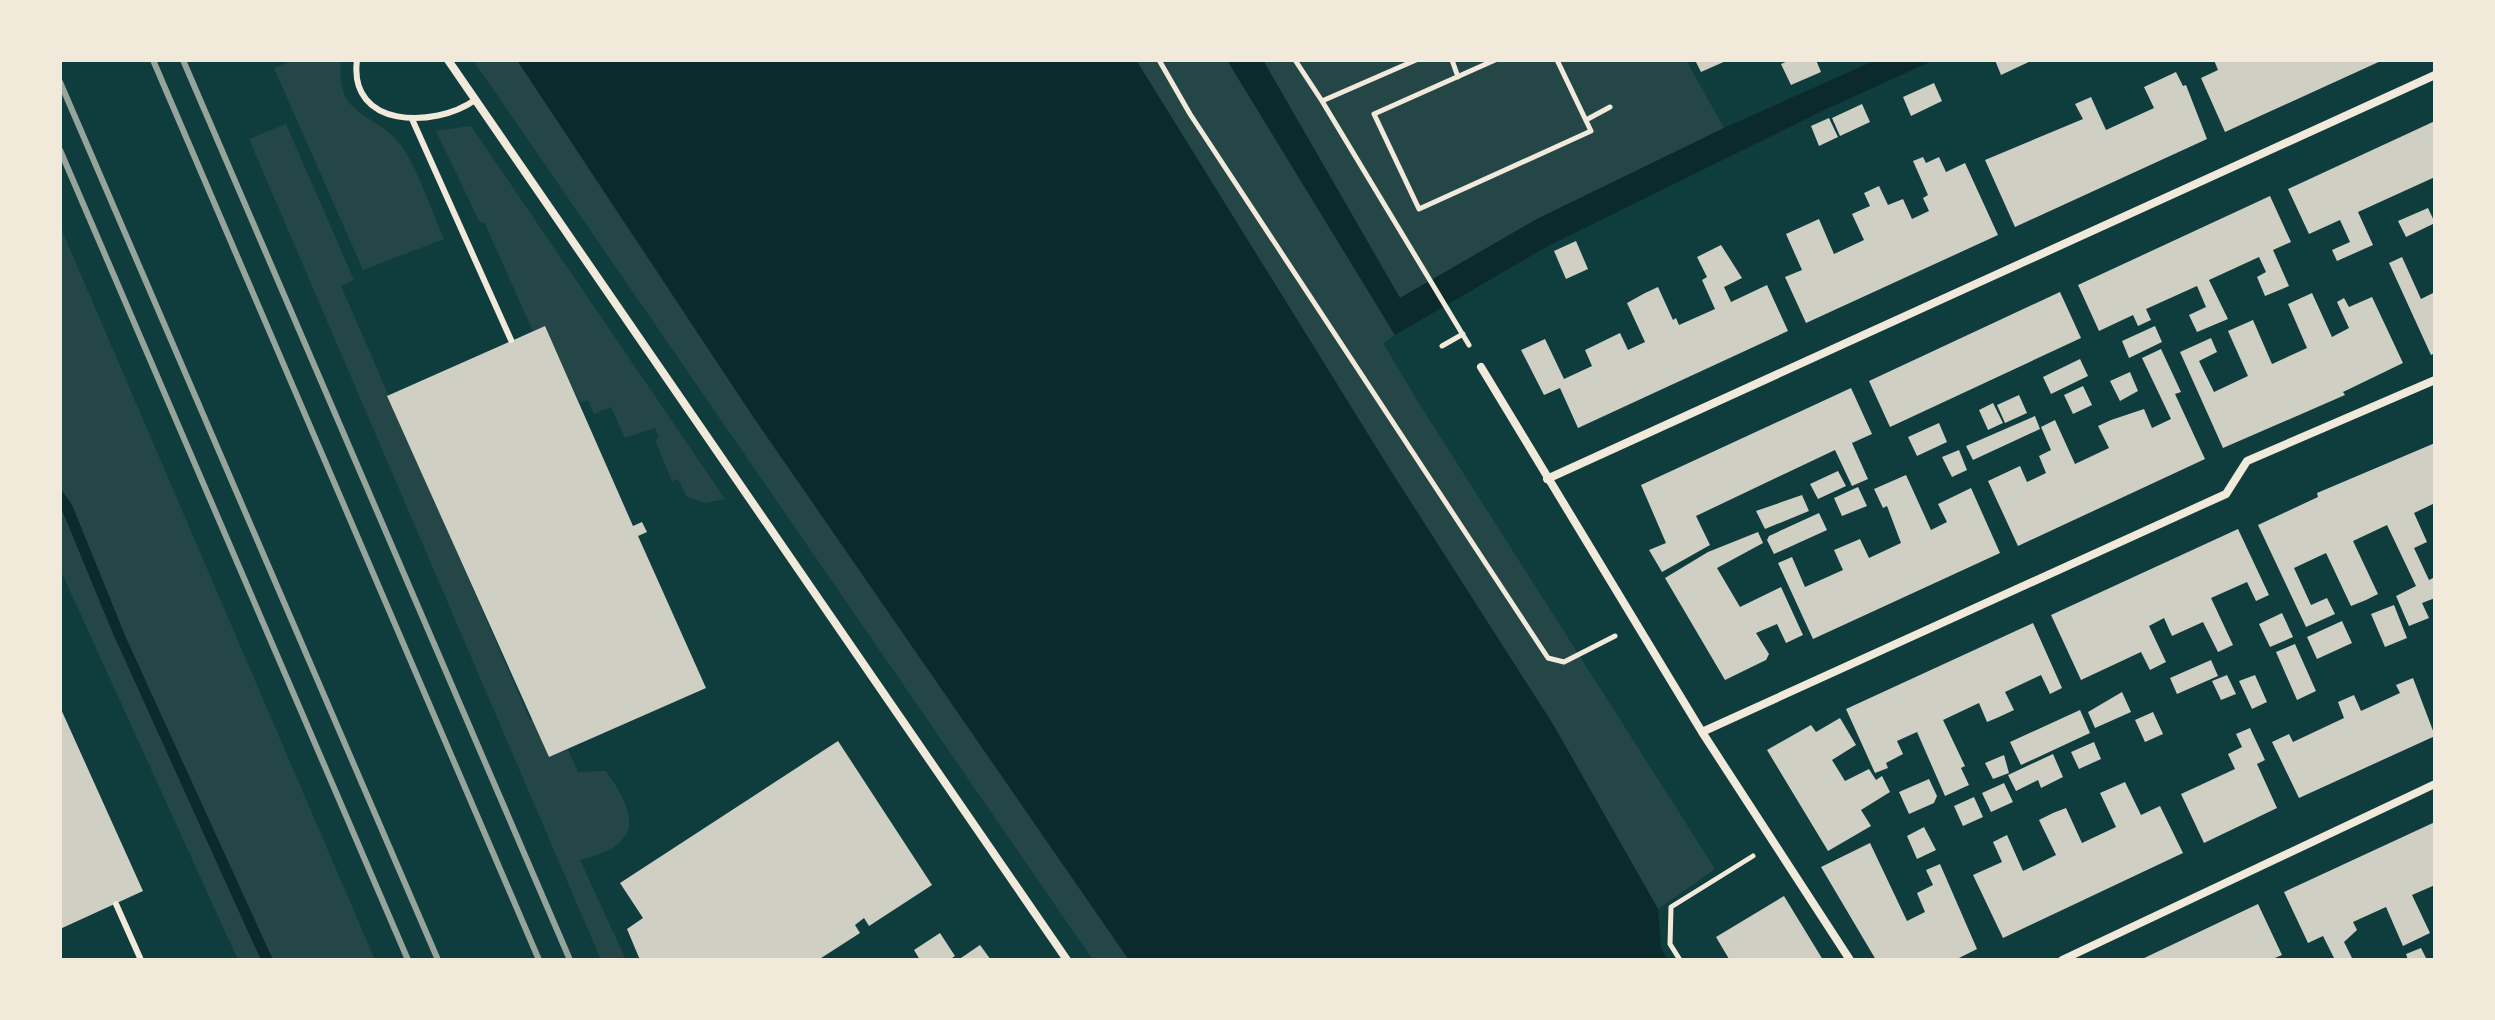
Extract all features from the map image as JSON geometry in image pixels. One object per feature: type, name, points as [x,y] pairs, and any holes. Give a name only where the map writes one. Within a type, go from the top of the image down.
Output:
[{"type":"street","points":[[448,60],[1067,960]]},
{"type":"street","points":[[1547,479],[2435,75]]},
{"type":"street","points":[[1481,367],[1702,732],[1850,960]]},
{"type":"street","points":[[1702,732],[2226,494],[2247,461],[2435,380]]},
{"type":"street","points":[[2062,960],[2435,784]]},
{"type":"lane","points":[[357,60],[355,76],[364,97],[387,114],[412,119],[449,115],[475,100]]},
{"type":"lane","points":[[412,119],[511,340]]},
{"type":"lane","points":[[116,904],[141,960]]},
{"type":"path","points":[[1159,60],[1215,153],[1548,658],[1564,662],[1637,624]]},
{"type":"path","points":[[1295,60],[1481,367]]},
{"type":"path","points":[[1322,101],[1416,60]]},
{"type":"path","points":[[1452,60],[1458,77]]},
{"type":"path","points":[[1495,60],[1374,114],[1419,209],[1591,131],[1557,60]]},
{"type":"path","points":[[1586,120],[1610,107]]},
{"type":"path","points":[[1442,346],[1463,334]]},
{"type":"path","points":[[1680,960],[1670,944],[1671,907],[1775,844]]},
{"type":"shaded area","points":[[294,60],[341,60],[344,94],[351,105],[393,136],[403,148],[444,239],[363,270],[274,68]]},
{"type":"shaded area","points":[[473,60],[517,60],[752,415],[1129,960],[1093,960]]},
{"type":"shaded area","points":[[517,60],[1136,60],[1389,468],[1554,726],[1658,909],[1661,948],[1668,960],[1129,960],[752,415]]},
{"type":"shaded area","points":[[1136,60],[1227,60],[1395,335],[1383,343],[1420,405],[1715,869],[1658,909],[1554,726],[1389,468]]},
{"type":"shaded area","points":[[1227,60],[1263,60],[1400,298],[1537,219],[1724,128],[1876,60],[1934,60],[1822,111],[1548,246],[1395,335]]},
{"type":"shaded area","points":[[1263,60],[1686,60],[1724,128],[1537,219],[1400,298]]},
{"type":"shaded area","points":[[286,124],[354,280],[341,286],[530,720],[551,711],[578,772],[606,771],[625,803],[629,828],[624,838],[615,847],[580,860],[626,960],[601,960],[249,139]]},
{"type":"shaded area","points":[[471,126],[725,499],[706,503],[687,497],[678,479],[672,481],[655,440],[659,438],[655,428],[625,438],[611,407],[594,414],[588,400],[580,403],[545,327],[533,331],[484,222],[480,223],[436,131]]},
{"type":"shaded area","points":[[60,226],[375,960],[273,960],[126,638],[72,505],[61,490]]},
{"type":"shaded area","points":[[60,488],[72,505],[126,638],[273,960],[261,960],[112,631],[60,505]]},
{"type":"shaded area","points":[[60,505],[112,631],[261,960],[238,960],[60,569]]},
{"type":"building","points":[[1695,60],[1728,60],[1701,72]]},
{"type":"building","points":[[1790,60],[1816,60],[1821,72],[1791,85],[1781,64]]},
{"type":"building","points":[[1995,60],[2033,60],[2001,75]]},
{"type":"building","points":[[2214,60],[2383,60],[2225,132],[2201,78],[2218,70]]},
{"type":"building","points":[[2176,72],[2183,86],[2186,85],[2207,139],[2015,227],[1985,160],[2083,119],[2075,104],[2091,97],[2106,130],[2154,108],[2144,87]]},
{"type":"building","points":[[1934,83],[1942,101],[1911,116],[1903,97]]},
{"type":"building","points":[[1862,104],[1870,122],[1840,136],[1832,118]]},
{"type":"building","points":[[1829,118],[1838,137],[1819,146],[1811,126]]},
{"type":"building","points":[[2435,121],[2435,177],[2358,212],[2373,245],[2337,261],[2332,250],[2350,242],[2340,220],[2309,234],[2288,189]]},
{"type":"building","points":[[1923,157],[1926,163],[1939,157],[1946,172],[1965,163],[1998,235],[1806,323],[1785,277],[1802,270],[1786,234],[1819,219],[1834,254],[1864,240],[1852,214],[1870,206],[1864,193],[1879,186],[1888,205],[1903,199],[1912,219],[1929,211],[1923,198],[1928,195],[1913,161]]},
{"type":"building","points":[[2270,196],[2291,242],[2273,250],[2289,286],[2265,296],[2257,277],[2266,272],[2259,257],[2209,280],[2228,319],[2197,332],[2189,315],[2206,307],[2197,286],[2146,309],[2151,320],[2138,326],[2133,315],[2099,331],[2078,285]]},
{"type":"building","points":[[2428,208],[2435,223],[2406,237],[2398,221]]},
{"type":"building","points":[[1576,241],[1588,269],[1566,279],[1554,251]]},
{"type":"building","points":[[1721,245],[1742,278],[1724,287],[1731,302],[1767,285],[1788,331],[1578,428],[1560,388],[1544,395],[1521,350],[1545,339],[1564,379],[1592,366],[1585,350],[1620,333],[1628,350],[1645,342],[1627,303],[1645,293],[1658,287],[1673,320],[1676,318],[1679,325],[1715,309],[1702,280],[1707,277],[1697,257]]},
{"type":"building","points":[[2402,257],[2421,299],[2435,292],[2435,353],[2431,355],[2389,263]]},
{"type":"building","points":[[2060,292],[2081,338],[1890,427],[1869,381]]},
{"type":"building","points":[[2312,293],[2332,337],[2349,328],[2337,302],[2344,298],[2349,307],[2372,297],[2403,363],[2343,392],[2345,395],[2223,448],[2180,352],[2211,338],[2217,352],[2199,361],[2214,392],[2248,376],[2228,331],[2253,320],[2272,364],[2307,348],[2288,304]]},
{"type":"building","points":[[545,326],[633,526],[642,522],[647,532],[638,536],[706,688],[549,757],[387,396]]},
{"type":"building","points":[[2155,326],[2162,342],[2129,358],[2122,341]]},
{"type":"building","points":[[2161,349],[2181,392],[2175,394],[2205,459],[2018,546],[1988,481],[2020,466],[2027,482],[2046,473],[2039,456],[2051,450],[2041,427],[2055,420],[2075,464],[2109,448],[2098,426],[2144,409],[2152,428],[2171,419],[2142,358]]},
{"type":"building","points":[[2080,359],[2088,376],[2051,394],[2043,377]]},
{"type":"building","points":[[2130,372],[2138,391],[2120,401],[2110,381]]},
{"type":"building","points":[[2083,386],[2092,405],[2073,414],[2064,395]]},
{"type":"building","points":[[1851,388],[1872,434],[1852,443],[1868,479],[1852,486],[1835,450],[1696,516],[1710,545],[1662,572],[1649,550],[1666,543],[1641,485]]},
{"type":"building","points":[[2019,395],[2027,413],[2005,423],[1997,405]]},
{"type":"building","points":[[1993,403],[2003,423],[1988,430],[1979,410]]},
{"type":"building","points":[[2035,416],[2040,429],[1973,460],[1966,446]]},
{"type":"building","points":[[1939,423],[1947,442],[1917,456],[1908,437]]},
{"type":"building","points":[[2435,443],[2435,503],[2414,513],[2427,542],[2414,548],[2429,580],[2435,577],[2435,598],[2422,603],[2429,618],[2409,626],[2396,596],[2416,586],[2387,525],[2353,541],[2378,594],[2366,600],[2351,606],[2326,553],[2294,568],[2311,605],[2327,598],[2335,614],[2306,627],[2258,525],[2318,497],[2317,493]]},
{"type":"building","points":[[1959,450],[1967,470],[1952,477],[1942,457]]},
{"type":"building","points":[[1838,471],[1846,486],[1818,499],[1810,484]]},
{"type":"building","points":[[1906,475],[1931,530],[1947,522],[1938,504],[1971,488],[2000,553],[1813,639],[1778,563],[1792,557],[1805,587],[1843,570],[1834,550],[1860,539],[1869,558],[1901,543],[1887,506],[1883,508],[1874,489]]},
{"type":"building","points":[[1858,487],[1867,506],[1842,516],[1834,498]]},
{"type":"building","points":[[1802,495],[1809,511],[1765,529],[1756,511]]},
{"type":"building","points":[[1819,513],[1827,530],[1774,554],[1767,540],[1769,536]]},
{"type":"building","points":[[2238,529],[2269,595],[2256,601],[2247,582],[2211,598],[2233,645],[2218,652],[2203,622],[2172,636],[2164,618],[2149,626],[2166,662],[2150,670],[2141,652],[2081,680],[2051,615]]},
{"type":"building","points":[[1758,532],[1763,543],[1717,568],[1740,607],[1781,587],[1803,635],[1786,643],[1777,624],[1756,633],[1769,654],[1766,660],[1725,680],[1665,578],[1708,552]]},
{"type":"building","points":[[2394,605],[2407,638],[2385,647],[2371,614]]},
{"type":"building","points":[[2282,613],[2293,637],[2270,647],[2259,624]]},
{"type":"building","points":[[2342,621],[2352,643],[2317,659],[2307,637]]},
{"type":"building","points":[[2033,623],[2062,688],[2050,694],[2041,675],[2005,692],[2014,710],[1999,717],[1987,722],[1979,703],[1943,720],[1965,766],[1961,768],[1969,785],[1945,796],[1917,732],[1897,741],[1903,754],[1886,763],[1888,768],[1875,773],[1846,709]]},
{"type":"building","points":[[2295,644],[2316,691],[2297,700],[2276,652]]},
{"type":"building","points":[[2211,660],[2218,676],[2177,694],[2170,678]]},
{"type":"building","points":[[2227,675],[2236,694],[2221,700],[2212,681]]},
{"type":"building","points":[[2255,675],[2267,702],[2252,709],[2239,681]]},
{"type":"building","points":[[2413,678],[2435,736],[2299,798],[2272,742],[2289,734],[2293,742],[2344,718],[2338,702],[2354,695],[2361,711],[2400,693],[2396,685]]},
{"type":"building","points":[[2122,692],[2131,712],[2095,728],[2088,712]]},
{"type":"building","points":[[60,707],[143,891],[60,929]]},
{"type":"building","points":[[2080,710],[2090,733],[2021,765],[2010,742]]},
{"type":"building","points":[[2153,712],[2163,734],[2145,742],[2135,720]]},
{"type":"building","points":[[1840,718],[1856,745],[1832,760],[1845,781],[1869,769],[1876,780],[1882,776],[1890,792],[1861,810],[1871,826],[1828,851],[1767,750],[1811,725],[1816,732]]},
{"type":"building","points":[[2250,728],[2265,760],[2257,764],[2277,808],[2204,843],[2181,794],[2235,769],[2228,754],[2242,747],[2236,734]]},
{"type":"building","points":[[838,741],[932,885],[869,926],[864,918],[855,925],[860,933],[818,960],[640,960],[627,929],[643,918],[620,883]]},
{"type":"building","points":[[2094,742],[2101,759],[2079,769],[2071,752]]},
{"type":"building","points":[[2053,754],[2063,777],[2041,788],[2038,780],[2016,791],[2008,775]]},
{"type":"building","points":[[2004,755],[2009,773],[1993,779],[1985,763]]},
{"type":"building","points":[[1929,779],[1937,796],[1934,803],[1909,814],[1899,792]]},
{"type":"building","points":[[2125,782],[2141,815],[2160,806],[2183,853],[2003,938],[1973,875],[2002,862],[1993,842],[2007,835],[2023,871],[2056,855],[2039,820],[2053,813],[2066,808],[2082,843],[2116,827],[2100,793]]},
{"type":"building","points":[[2004,783],[2013,802],[1991,812],[1982,793]]},
{"type":"building","points":[[1974,797],[1983,817],[1963,826],[1954,806]]},
{"type":"building","points":[[2435,822],[2435,885],[2412,895],[2430,933],[2403,946],[2386,907],[2353,922],[2357,930],[2344,942],[2353,960],[2335,960],[2323,936],[2308,943],[2284,892]]},
{"type":"building","points":[[1924,827],[1936,850],[1917,859],[1907,836]]},
{"type":"building","points":[[1870,843],[1907,921],[1925,912],[1917,893],[1933,885],[1926,870],[1940,864],[1977,949],[1955,960],[1876,960],[1821,867]]},
{"type":"building","points":[[1784,896],[1823,960],[1729,959],[1716,937]]},
{"type":"building","points":[[2258,904],[2282,955],[2270,960],[2140,960]]},
{"type":"building","points":[[940,933],[955,956],[949,960],[920,960],[914,950]]},
{"type":"building","points":[[980,945],[991,960],[958,960]]},
{"type":"building","points":[[2421,948],[2427,960],[2408,960],[2406,954]]},
{"type":"railway","points":[[153,60],[539,960]]},
{"type":"railway","points":[[183,60],[570,960]]},
{"type":"railway","points":[[60,82],[438,960]]},
{"type":"railway","points":[[60,150],[408,960]]}]
